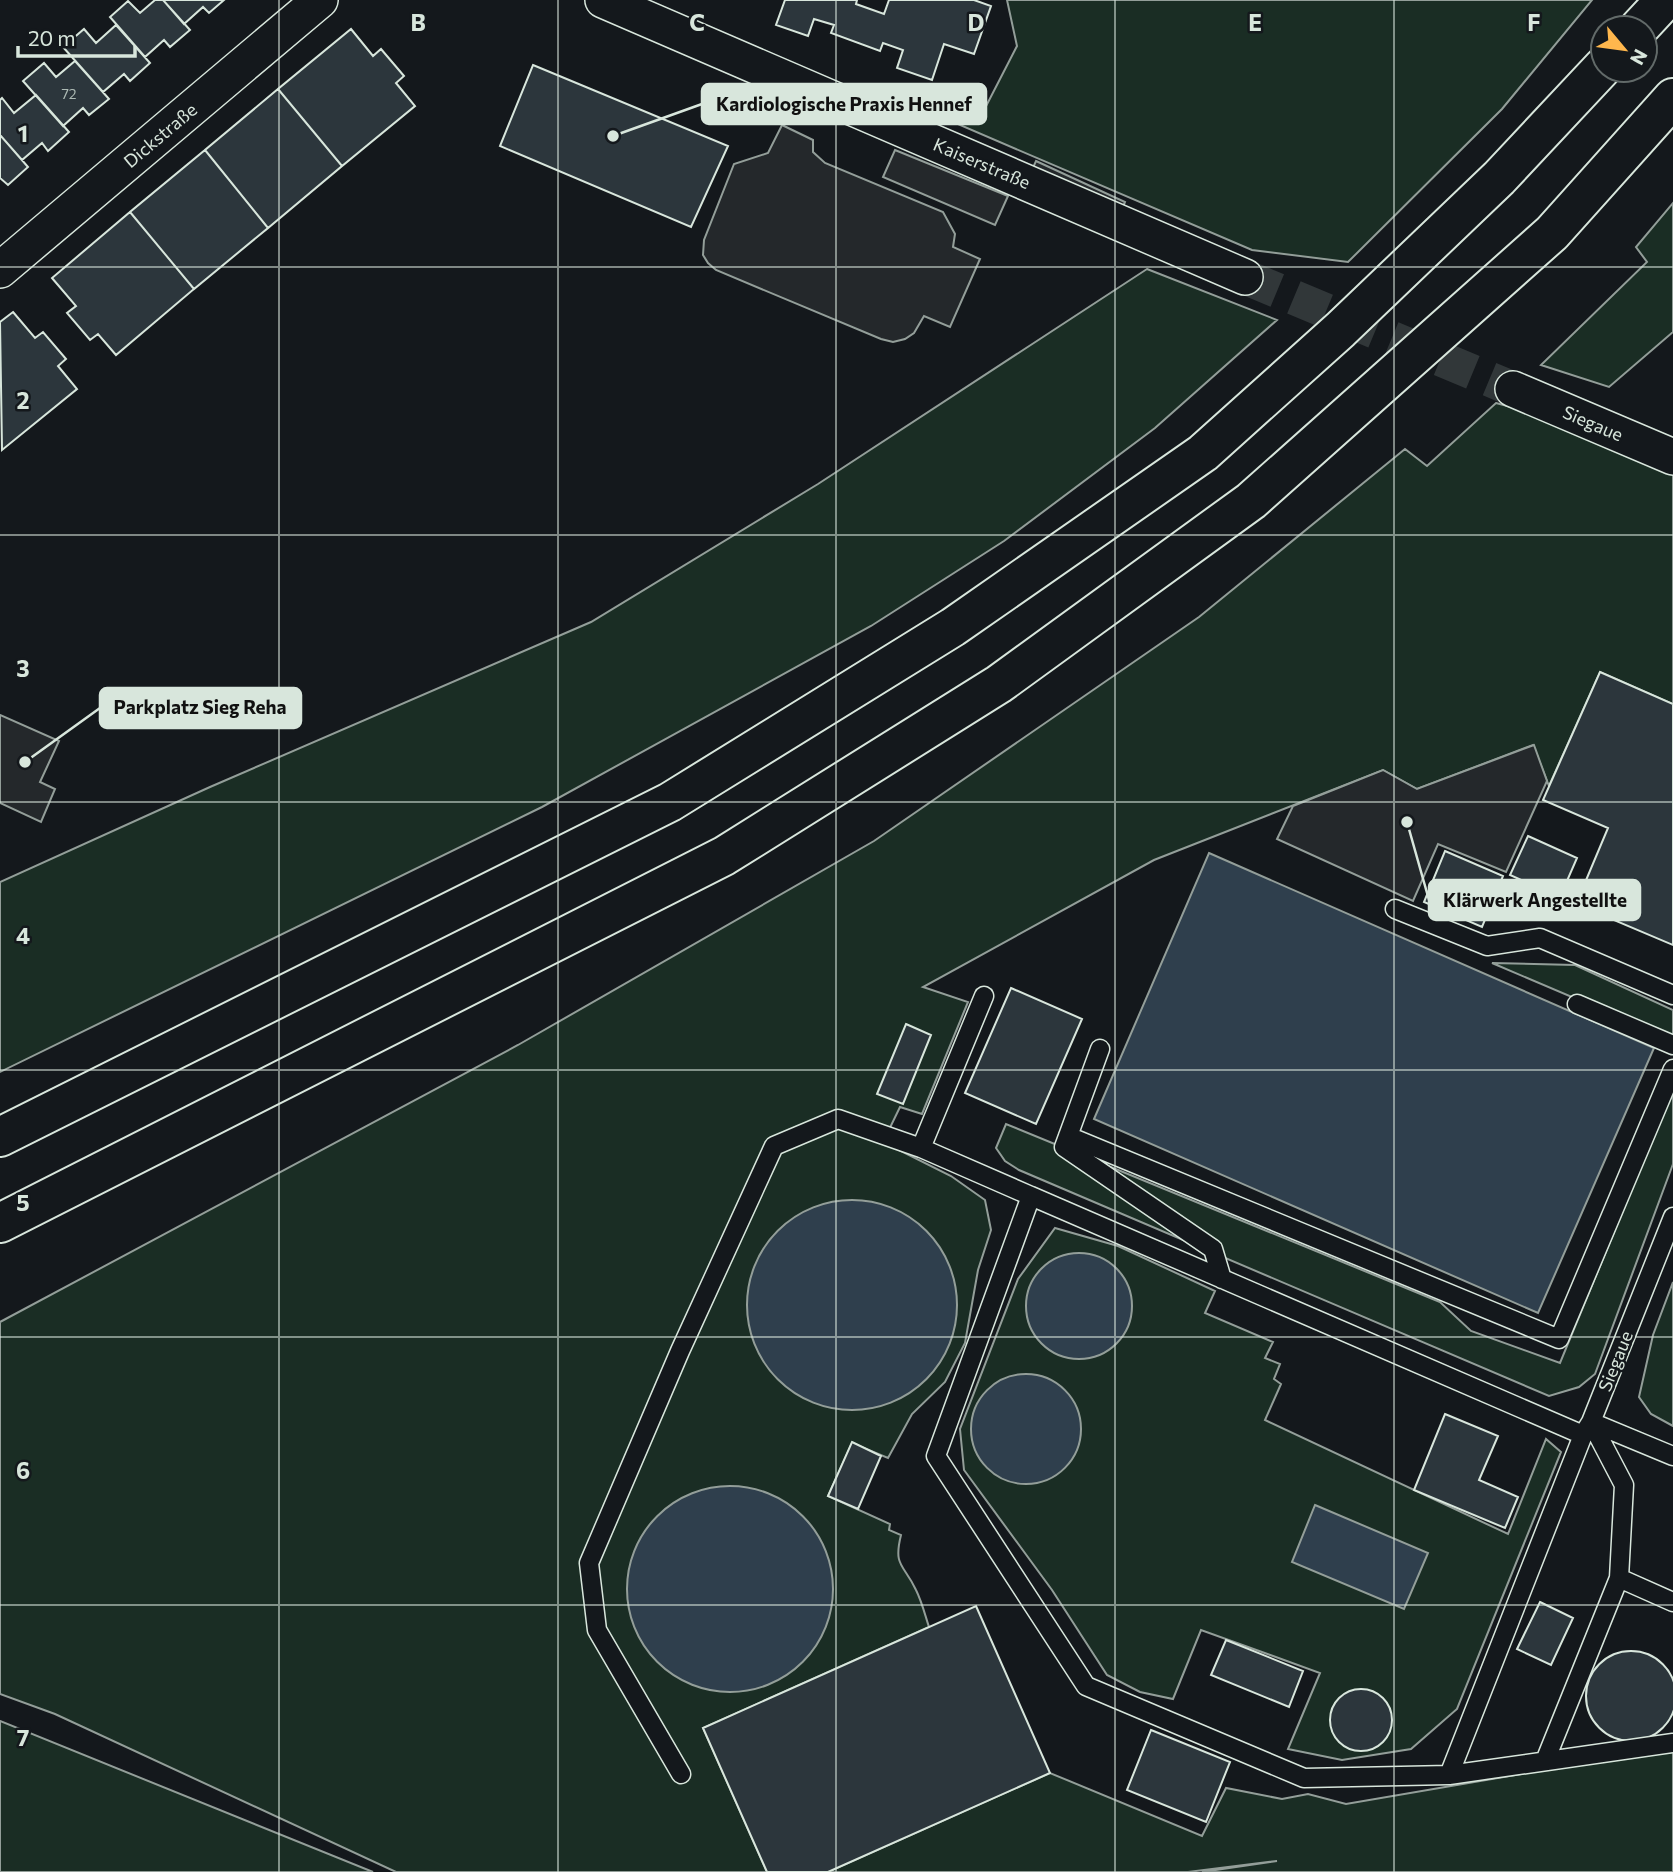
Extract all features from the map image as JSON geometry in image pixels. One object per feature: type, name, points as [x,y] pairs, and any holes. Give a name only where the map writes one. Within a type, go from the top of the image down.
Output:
[{"type":"highway","points":[[1652,14],[1665,0]]},
{"type":"highway","points":[[0,1138],[670,802],[953,627],[1203,453],[1340,331],[1499,178],[1589,82]]},
{"type":"highway","points":[[0,1223],[723,856],[999,684],[1261,492],[1552,233],[1673,98]]},
{"type":"street","name":"Dickstraße","points":[[3,261],[320,0]]},
{"type":"street","name":"Kaiserstraße","points":[[603,0],[1245,276]]},
{"type":"street","name":"Siegaue","points":[[1513,389],[1673,457]]},
{"type":"lane","points":[[1395,909],[1487,946],[1539,938],[1673,995]]},
{"type":"lane","points":[[921,1148],[984,996]]},
{"type":"lane","points":[[1577,1003],[1673,1045]]},
{"type":"lane","points":[[1100,1049],[1064,1147],[1213,1249],[1222,1279]]},
{"type":"lane","points":[[1068,1136],[1559,1339],[1673,1069]]},
{"type":"lane","points":[[681,1774],[597,1630],[589,1563],[680,1351],[774,1146],[838,1119],[921,1148],[1222,1279],[1587,1428],[1673,1456]]},
{"type":"lane","points":[[1031,1196],[936,1456],[1086,1686],[1304,1778],[1449,1775],[1673,1743]]},
{"type":"lane","name":"Siegaue","points":[[1449,1775],[1673,1217]]},
{"type":"lane","points":[[1545,1761],[1619,1578],[1624,1485],[1587,1428]]},
{"type":"lane","points":[[1619,1578],[1673,1602]]},
{"type":"green space","points":[[1007,0],[1592,0],[1502,109],[1348,262],[1252,250],[960,125],[982,114],[1017,46]]},
{"type":"green space","points":[[1673,203],[1673,332],[1609,387],[1541,365],[1647,262],[1636,247]]},
{"type":"green space","points":[[1147,269],[1277,320],[1155,428],[1004,541],[871,626],[542,807],[0,1072],[0,882],[210,787],[591,622],[818,484]]},
{"type":"green space","points":[[1496,403],[1560,420],[1673,471],[1673,704],[1600,672],[1549,786],[1533,745],[1417,789],[1383,770],[1154,860],[923,987],[968,1002],[922,1114],[900,1107],[883,1142],[951,1176],[985,1200],[991,1230],[978,1270],[965,1343],[945,1382],[912,1414],[888,1458],[852,1443],[828,1496],[890,1524],[889,1530],[901,1535],[899,1560],[912,1581],[929,1627],[703,1728],[767,1872],[396,1872],[55,1714],[0,1694],[0,1322],[518,1045],[874,841],[1199,617],[1405,449],[1427,466]]},
{"type":"green space","points":[[1492,963],[1575,965],[1673,1010],[1673,1040]]},
{"type":"green space","points":[[1673,1089],[1673,1164],[1595,1374],[1579,1387],[1549,1396],[1019,1170],[1005,1161],[996,1148],[1006,1124],[1440,1302],[1471,1331],[1560,1363]]},
{"type":"green space","points":[[1055,1228],[1118,1246],[1215,1291],[1205,1313],[1273,1342],[1265,1358],[1280,1364],[1274,1379],[1281,1384],[1265,1420],[1508,1534],[1546,1439],[1561,1452],[1457,1709],[1411,1749],[1342,1760],[1288,1749],[1320,1673],[1201,1630],[1173,1699],[1140,1692],[1107,1675],[1052,1590],[964,1470],[960,1429],[1018,1279]]},
{"type":"green space","points":[[1673,1282],[1673,1426],[1651,1414],[1639,1397],[1653,1335]]},
{"type":"green space","points":[[0,1721],[373,1872],[0,1872]]},
{"type":"green space","points":[[1673,1748],[1673,1872],[1202,1872],[1277,1861],[1188,1872],[828,1872],[1050,1773],[1202,1836],[1226,1788],[1282,1799],[1308,1794],[1346,1804]]},
{"type":"shaded area","points":[[782,125],[813,140],[813,152],[825,163],[943,212],[955,234],[953,247],[980,259],[950,327],[924,316],[914,333],[905,339],[893,342],[881,339],[716,270],[708,263],[703,255],[704,240],[734,164],[768,153]]},
{"type":"shaded area","points":[[895,150],[1008,196],[995,225],[883,177]]},
{"type":"shaded area","points":[[1036,161],[1125,202],[1120,214],[1031,172]]},
{"type":"shaded area","points":[[0,715],[59,741],[40,782],[55,789],[41,822],[0,803]]},
{"type":"shaded area","points":[[1534,745],[1547,781],[1506,872],[1438,844],[1413,901],[1277,839],[1293,806],[1383,770],[1417,789]]},
{"type":"water","points":[[1209,853],[1654,1048],[1538,1313],[1094,1119]]},
{"type":"water","points":[[852,1200],[892,1208],[926,1231],[949,1265],[957,1305],[949,1345],[926,1379],[892,1402],[852,1410],[812,1402],[778,1379],[755,1345],[747,1305],[755,1265],[778,1231],[812,1208]]},
{"type":"water","points":[[1079,1253],[1099,1257],[1116,1269],[1128,1286],[1132,1306],[1128,1326],[1116,1343],[1099,1355],[1079,1359],[1059,1355],[1042,1343],[1030,1326],[1026,1306],[1030,1286],[1042,1269],[1059,1257]]},
{"type":"water","points":[[1026,1374],[1047,1378],[1065,1390],[1077,1408],[1081,1429],[1077,1450],[1065,1468],[1047,1480],[1026,1484],[1005,1480],[987,1468],[975,1450],[971,1429],[975,1408],[987,1390],[1005,1378]]},
{"type":"water","points":[[730,1486],[769,1494],[787,1503],[803,1516],[816,1532],[825,1550],[833,1589],[825,1628],[816,1646],[803,1662],[787,1675],[769,1684],[730,1692],[691,1684],[673,1675],[657,1662],[644,1646],[635,1628],[627,1589],[635,1550],[644,1532],[657,1516],[673,1503],[691,1494]]},
{"type":"water","points":[[1315,1505],[1428,1553],[1404,1609],[1292,1562]]},
{"type":"building","points":[[155,0],[163,0],[190,30],[170,47],[164,40],[145,57],[110,17],[128,1],[140,13]]},
{"type":"building","points":[[163,0],[224,0],[209,13],[203,7],[184,24]]},
{"type":"building","points":[[785,0],[857,0],[856,4],[884,14],[889,0],[974,0],[991,6],[974,54],[944,44],[932,80],[897,68],[903,50],[883,43],[880,51],[831,33],[834,25],[814,19],[808,36],[776,25]]},
{"type":"building","points":[[116,25],[150,63],[130,81],[124,74],[103,92],[63,47],[84,29],[96,43]]},
{"type":"building","points":[[351,29],[373,56],[381,49],[404,76],[396,83],[415,106],[342,166],[278,89]]},
{"type":"building","points":[[75,61],[109,99],[89,115],[83,108],[63,126],[23,81],[44,63],[56,77]]},
{"type":"building","points":[[533,65],[728,146],[691,227],[500,146]]},
{"type":"building","points":[[278,89],[342,166],[268,228],[205,150]]},
{"type":"building","points":[[36,95],[69,132],[48,151],[42,143],[22,160],[0,135],[0,100],[2,98],[14,113]]},
{"type":"building","points":[[0,135],[28,167],[8,185],[0,178]]},
{"type":"building","points":[[205,150],[268,228],[194,289],[130,212]]},
{"type":"building","points":[[130,212],[194,289],[116,355],[98,334],[90,340],[67,313],[76,306],[52,278]]},
{"type":"building","points":[[13,312],[35,338],[43,332],[66,359],[58,366],[77,389],[2,450],[0,322]]},
{"type":"building","points":[[1600,672],[1673,704],[1673,945],[1576,904],[1608,828],[1543,800]]},
{"type":"building","points":[[1528,836],[1577,858],[1560,897],[1510,875]]},
{"type":"building","points":[[1445,851],[1503,876],[1482,927],[1424,902]]},
{"type":"building","points":[[1011,988],[1082,1019],[1036,1124],[965,1093]]},
{"type":"building","points":[[906,1024],[931,1035],[903,1104],[877,1094]]},
{"type":"building","points":[[1445,1414],[1498,1436],[1479,1480],[1518,1497],[1505,1528],[1414,1490]]},
{"type":"building","points":[[852,1442],[881,1456],[858,1509],[828,1496]]},
{"type":"building","points":[[1540,1602],[1573,1618],[1551,1665],[1517,1649]]},
{"type":"building","points":[[976,1606],[1050,1773],[828,1872],[767,1872],[703,1728]]},
{"type":"building","points":[[1226,1640],[1303,1671],[1289,1707],[1211,1675]]},
{"type":"building","points":[[1631,1651],[1648,1654],[1663,1664],[1673,1679],[1676,1696],[1673,1713],[1663,1728],[1648,1738],[1631,1741],[1614,1738],[1599,1728],[1589,1713],[1586,1696],[1589,1679],[1599,1664],[1614,1654]]},
{"type":"building","points":[[1355,1689],[1367,1689],[1383,1698],[1390,1708],[1390,1732],[1383,1742],[1367,1751],[1355,1751],[1344,1746],[1335,1737],[1330,1726],[1330,1714],[1335,1703],[1344,1694]]},
{"type":"building","points":[[1151,1730],[1230,1762],[1206,1822],[1127,1790]]},
{"type":"tunnel","points":[[1245,277],[1513,389]]},
{"type":"place","name":"Kardiologische Praxis Hennef","points":[[613,136]]},
{"type":"place","name":"Parkplatz Sieg Reha","points":[[25,762]]},
{"type":"place","name":"Klärwerk Angestellte","points":[[1407,822]]}]
